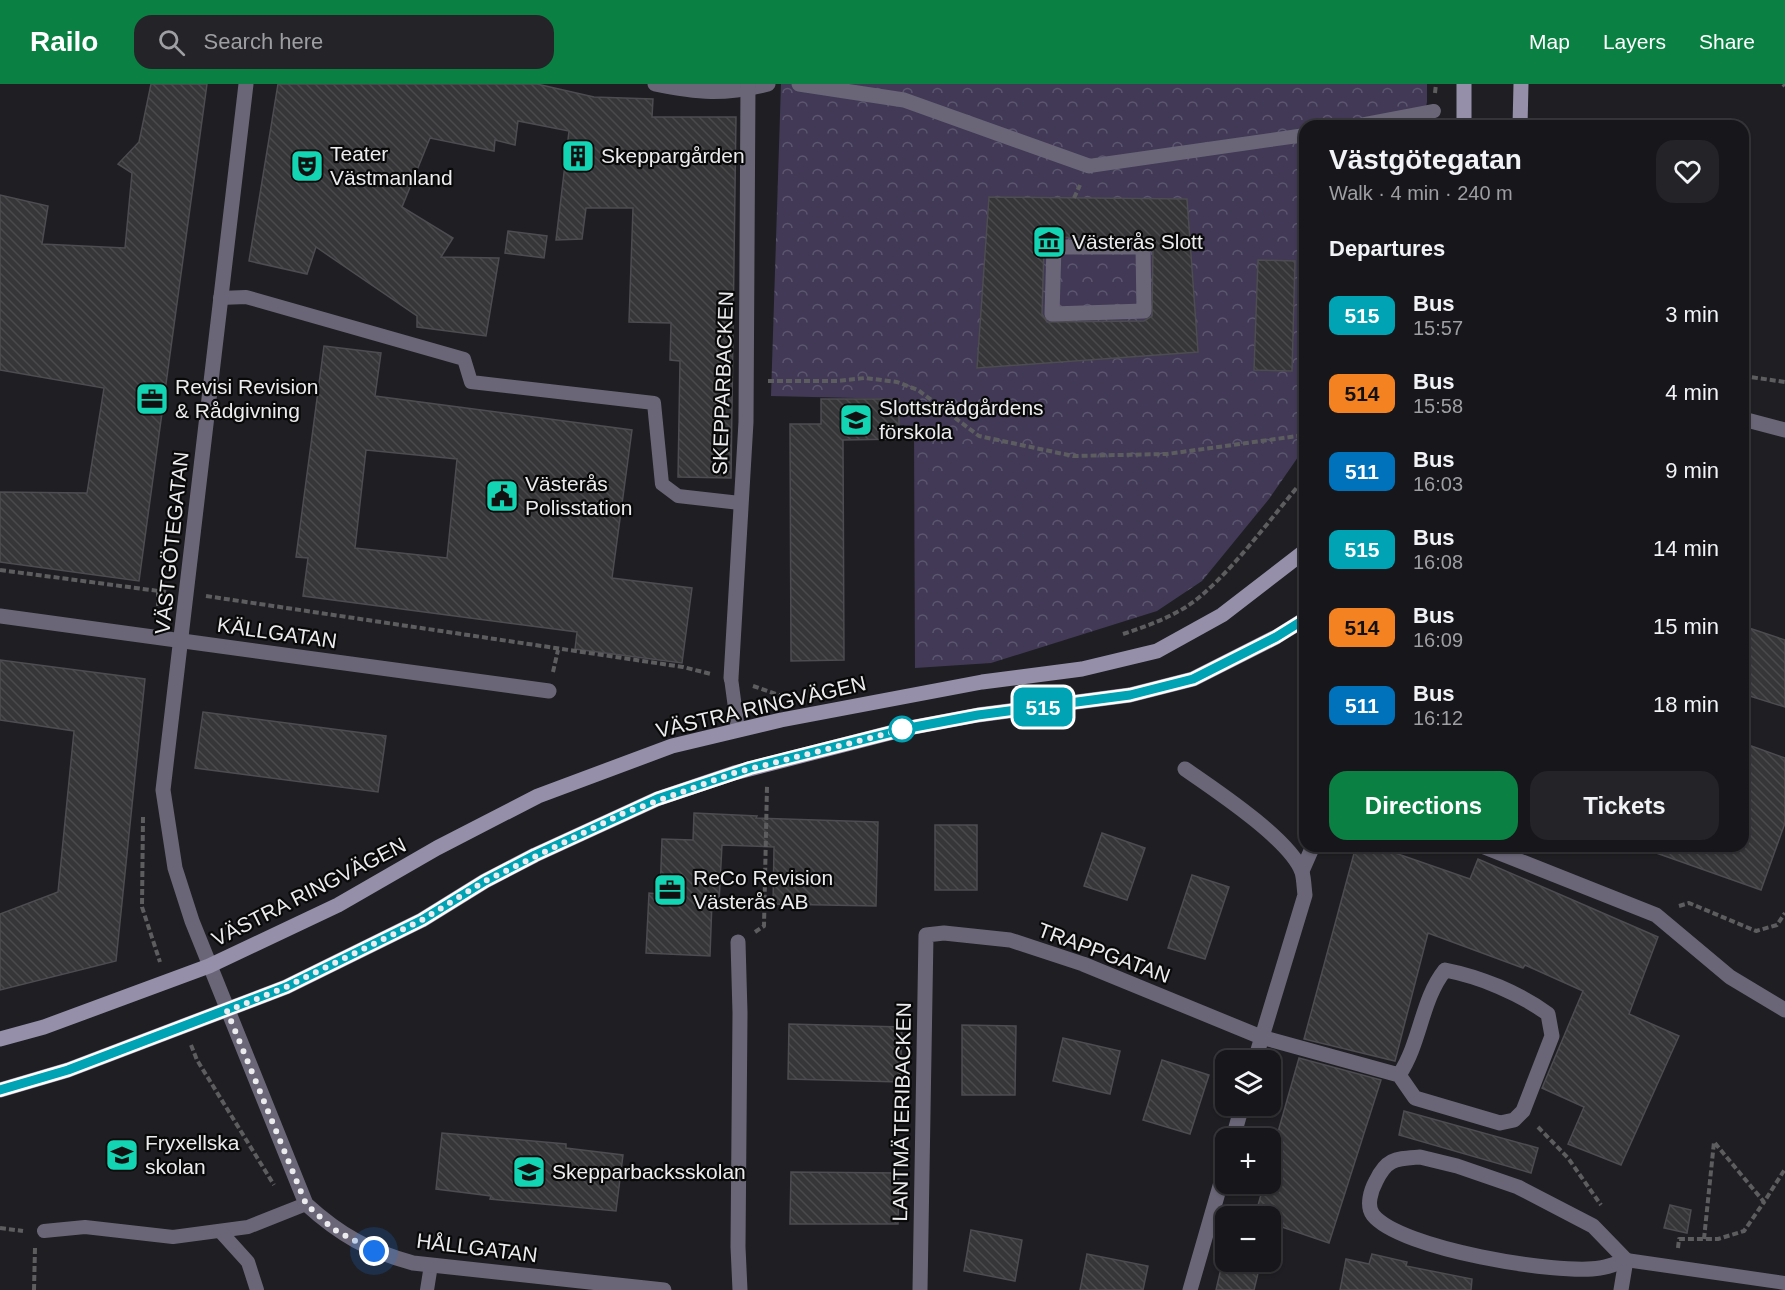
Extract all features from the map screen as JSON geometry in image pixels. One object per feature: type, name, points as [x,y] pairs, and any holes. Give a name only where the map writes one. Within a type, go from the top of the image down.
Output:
[{"type":"main road","points":[[1464,84],[1464,120]]},
{"type":"main road","points":[[1520,120],[1521,84]]},
{"type":"main road","name":"VÄSTRA RINGVÄGEN","points":[[0,1039],[44,1027],[209,966],[338,905],[437,848],[538,796],[672,746],[781,720],[981,682],[1082,669],[1156,651],[1222,615],[1299,556]]},
{"type":"main road","points":[[0,1090],[68,1070],[286,987],[422,920],[485,881],[608,819],[657,799],[767,763],[909,728],[978,715],[1130,695],[1193,679],[1276,637],[1299,623]]},
{"type":"street","name":"VÄSTGÖTEGATAN","points":[[209,966],[175,868],[163,790],[188,593],[246,84]]},
{"type":"street","points":[[655,84],[698,93],[768,84]]},
{"type":"street","points":[[799,84],[904,100],[1089,166]]},
{"type":"street","name":"SKEPPARBACKEN","points":[[731,678],[746,381],[748,87]]},
{"type":"street","points":[[1054,247],[1143,247],[1144,311],[1052,314],[1054,247]]},
{"type":"street","points":[[1749,421],[1785,430]]},
{"type":"street","name":"KÄLLGATAN","points":[[0,616],[549,691]]},
{"type":"street","points":[[1185,769],[1229,799],[1284,847],[1302,871]]},
{"type":"street","points":[[1258,1050],[1305,895],[1302,871],[1310,852]]},
{"type":"street","points":[[1497,852],[1656,915],[1731,977],[1785,1010]]},
{"type":"street","name":"TRAPPGATAN","points":[[926,935],[944,933],[1010,940],[1083,964],[1261,1037],[1399,1074]]},
{"type":"street","name":"LANTMÄTERIBACKEN","points":[[920,1290],[926,935]]},
{"type":"street","points":[[738,942],[740,1290]]},
{"type":"street","name":"HÅLLGATAN","points":[[209,966],[306,1204],[333,1229],[386,1256],[431,1265],[664,1290]]},
{"type":"street","points":[[1445,970],[1464,974],[1530,1001],[1548,1014],[1552,1036],[1523,1111],[1514,1120],[1500,1123],[1415,1098],[1399,1074],[1410,1058],[1434,984],[1445,970]]},
{"type":"street","points":[[1420,1157],[1457,1166],[1518,1187],[1593,1226],[1626,1260],[1600,1269],[1514,1264],[1480,1258],[1398,1232],[1373,1215],[1370,1204],[1371,1191],[1382,1167],[1395,1159],[1420,1157]]},
{"type":"street","points":[[1190,1290],[1218,1194]]},
{"type":"street","points":[[1621,1290],[1626,1260]]},
{"type":"lane","points":[[1387,120],[1434,111]]},
{"type":"lane","points":[[1089,166],[1299,136]]},
{"type":"lane","points":[[220,298],[246,297],[464,359],[471,382],[654,403],[662,484],[678,496],[740,503]]},
{"type":"lane","points":[[731,678],[738,730]]},
{"type":"lane","points":[[44,1231],[85,1227],[173,1237],[248,1227],[306,1204]]},
{"type":"lane","points":[[220,1231],[248,1262],[257,1290]]},
{"type":"lane","points":[[1626,1260],[1785,1283]]},
{"type":"lane","points":[[428,1290],[431,1265]]},
{"type":"path","points":[[1749,377],[1785,382]]},
{"type":"path","points":[[746,381],[837,381],[865,378],[897,382],[918,390],[979,436],[1073,456],[1167,454],[1299,436]]},
{"type":"path","points":[[1154,624],[1188,606],[1215,583],[1299,485]]},
{"type":"path","points":[[0,570],[158,592],[188,593],[682,667],[731,678],[779,695],[790,694]]},
{"type":"path","points":[[779,695],[781,720]]},
{"type":"path","points":[[738,942],[764,926],[767,763]]},
{"type":"path","points":[[1656,915],[1689,903],[1756,931],[1777,925],[1785,914]]},
{"type":"path","points":[[142,907],[165,981]]},
{"type":"path","points":[[183,1027],[197,1060],[270,1183],[306,1204]]},
{"type":"path","points":[[1523,1111],[1568,1158],[1602,1205]]},
{"type":"path","points":[[1704,1239],[1714,1142],[1764,1202]]},
{"type":"path","points":[[1675,1267],[1679,1239],[1718,1239],[1744,1231],[1785,1169]]},
{"type":"path","points":[[34,1290],[35,1243]]},
{"type":"green space","points":[[781,84],[1427,84],[1427,102],[1423,120],[1299,120],[1299,456],[1269,499],[1202,581],[1157,611],[991,663],[915,668],[914,426],[898,425],[898,399],[771,396]]},
{"type":"building","points":[[151,84],[207,84],[139,581],[0,562],[0,492],[87,493],[104,388],[0,370],[0,195],[48,206],[42,244],[125,248],[132,173],[118,164],[139,142]]},
{"type":"building","points":[[278,84],[537,84],[594,97],[653,99],[652,117],[736,117],[731,478],[678,477],[680,361],[670,360],[671,323],[629,322],[633,208],[586,208],[582,239],[556,240],[569,131],[518,121],[515,145],[495,140],[494,151],[430,138],[402,207],[453,238],[441,257],[499,258],[486,336],[417,327],[417,316],[316,247],[307,274],[249,261]]},
{"type":"building","name":"Västerås Slott","points":[[989,197],[1187,199],[1198,352],[977,368]],"holes":[[[1054,237],[1148,239],[1153,247],[1152,316],[1144,321],[1047,322],[1042,314],[1046,242]]]},
{"type":"building","points":[[508,231],[547,236],[544,258],[505,253]]},
{"type":"building","points":[[1258,260],[1295,261],[1292,371],[1254,370]]},
{"type":"building","points":[[324,346],[381,353],[375,396],[632,430],[612,578],[692,588],[682,663],[575,649],[577,632],[303,596],[308,558],[296,557]],"holes":[[[366,450],[457,459],[447,558],[355,548]]]},
{"type":"building","points":[[821,399],[899,399],[899,439],[843,440],[844,660],[791,661],[790,424],[821,424]]},
{"type":"building","points":[[1749,628],[1785,640],[1785,707],[1749,696]]},
{"type":"building","points":[[0,660],[145,679],[116,961],[0,990],[0,914],[58,892],[74,731],[0,720]]},
{"type":"building","points":[[203,712],[386,736],[378,792],[195,768]]},
{"type":"building","points":[[1749,745],[1785,758],[1785,823],[1761,890],[1653,852],[1749,852]]},
{"type":"building","points":[[694,813],[757,816],[756,818],[878,822],[876,906],[773,904],[774,847],[722,845],[719,902],[712,901],[710,956],[646,953],[649,893],[660,894],[662,839],[693,840]]},
{"type":"building","points":[[935,825],[977,825],[977,890],[935,890]]},
{"type":"building","points":[[1102,833],[1145,848],[1127,900],[1084,886]]},
{"type":"building","points":[[1354,852],[1392,852],[1470,879],[1478,859],[1658,937],[1629,1014],[1679,1036],[1621,1165],[1568,1144],[1584,1107],[1542,1088],[1583,991],[1525,965],[1523,968],[1428,933],[1395,1061],[1304,1039]]},
{"type":"building","points":[[1192,875],[1229,887],[1205,959],[1168,948]]},
{"type":"building","points":[[789,1024],[902,1027],[900,1082],[788,1079]]},
{"type":"building","points":[[962,1025],[1016,1026],[1015,1095],[962,1095]]},
{"type":"building","points":[[1063,1038],[1120,1051],[1110,1094],[1053,1081]]},
{"type":"building","points":[[1299,1058],[1381,1080],[1329,1243],[1281,1227],[1281,1206],[1258,1206],[1261,1194],[1281,1194],[1281,1128],[1279,1128]]},
{"type":"building","points":[[1162,1060],[1209,1075],[1190,1134],[1143,1120]]},
{"type":"building","points":[[1404,1111],[1538,1148],[1531,1173],[1399,1135]]},
{"type":"building","name":"Skepparbacksskolan","points":[[442,1133],[566,1144],[566,1148],[623,1155],[616,1211],[490,1199],[491,1196],[436,1189]]},
{"type":"building","points":[[791,1172],[899,1173],[898,1224],[790,1224]]},
{"type":"building","points":[[1670,1205],[1691,1210],[1687,1233],[1664,1228]]},
{"type":"building","points":[[971,1230],[1022,1240],[1015,1281],[964,1271]]},
{"type":"building","points":[[1087,1254],[1148,1266],[1143,1290],[1080,1290]]},
{"type":"building","points":[[1372,1254],[1407,1262],[1406,1266],[1472,1279],[1471,1290],[1340,1290],[1346,1259],[1369,1264]]},
{"type":"building","points":[[1220,1272],[1258,1272],[1254,1290],[1216,1290]]},
{"type":"bus line","name":"515","points":[[0,1090],[68,1070],[286,987],[422,920],[485,881],[535,855],[608,819],[657,799],[750,768],[909,728],[978,715],[1130,695],[1193,679],[1276,637],[1299,623]]},
{"type":"place","name":"Skeppargården","points":[[578,156]]},
{"type":"place","name":"Teater Västmanland","points":[[307,166]]},
{"type":"place","name":"Västerås Slott","points":[[1049,242]]},
{"type":"place","name":"Revisi Revision & Rådgivning","points":[[152,399]]},
{"type":"place","name":"Slottsträdgårdens förskola","points":[[856,420]]},
{"type":"place","name":"Västerås Polisstation","points":[[502,496]]},
{"type":"place","name":"ReCo Revision Västerås AB","points":[[670,890]]},
{"type":"place","name":"Fryxellska skolan","points":[[122,1155]]},
{"type":"place","name":"Skepparbacksskolan","points":[[529,1172]]},
{"type":"route","points":[[374,1251],[333,1229],[306,1204],[227,1011],[286,987],[422,920],[485,881],[608,819],[657,799],[734,773],[827,747],[909,728],[902,729]]}]
